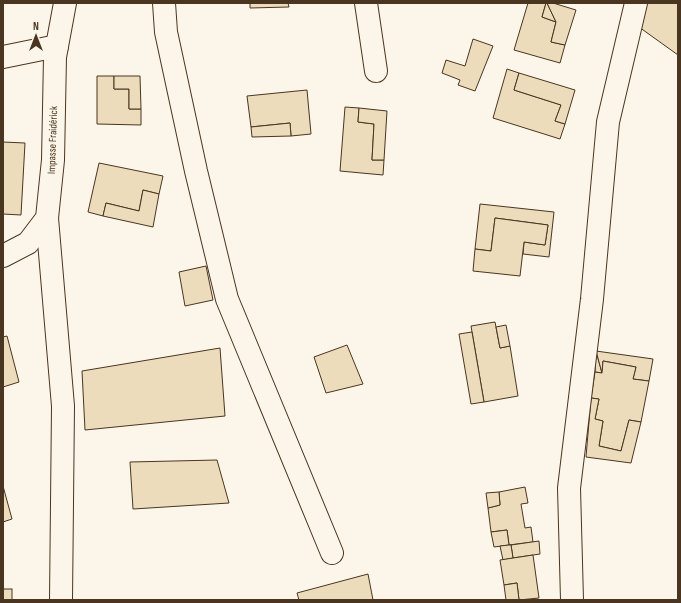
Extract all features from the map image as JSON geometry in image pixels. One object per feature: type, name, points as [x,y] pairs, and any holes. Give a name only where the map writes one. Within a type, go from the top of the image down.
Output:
[{"type":"street","name":"Impasse Fraidérick","points":[[62,600],[63,406],[47,218],[53,160],[55,57],[65,3]]},
{"type":"street","points":[[164,3],[166,32],[196,170],[227,299],[332,553]]},
{"type":"street","points":[[366,3],[376,72]]},
{"type":"street","points":[[572,600],[569,488],[592,299],[608,122],[636,3]]},
{"type":"street","points":[[3,57],[57,46]]},
{"type":"street","points":[[3,256],[28,243],[47,218]]},
{"type":"building","points":[[250,3],[288,3],[289,7],[250,8]]},
{"type":"building","points":[[528,3],[546,3],[542,17],[556,22],[551,42],[565,45],[560,63],[514,50]]},
{"type":"building","points":[[547,3],[556,22],[542,17]]},
{"type":"building","points":[[547,3],[553,3],[576,10],[565,45],[551,42],[556,22]]},
{"type":"building","points":[[646,3],[678,3],[678,55],[632,22]]},
{"type":"building","points":[[473,39],[493,46],[475,91],[458,85],[460,80],[442,73],[446,60],[465,66]]},
{"type":"building","points":[[507,69],[519,73],[514,90],[561,105],[555,121],[565,124],[560,139],[493,118]]},
{"type":"building","points":[[519,73],[575,90],[565,124],[555,121],[561,105],[514,90]]},
{"type":"building","points":[[97,76],[114,76],[114,89],[129,89],[129,109],[141,109],[141,125],[97,124]]},
{"type":"building","points":[[114,76],[140,76],[141,109],[129,109],[129,89],[114,89]]},
{"type":"building","points":[[307,90],[311,134],[291,136],[290,123],[251,127],[247,96]]},
{"type":"building","points":[[345,107],[359,108],[358,122],[374,124],[372,160],[384,160],[383,175],[340,171]]},
{"type":"building","points":[[359,108],[387,111],[384,160],[372,160],[374,124],[358,122]]},
{"type":"building","points":[[290,123],[291,136],[252,137],[251,127]]},
{"type":"building","points":[[3,142],[25,143],[21,215],[3,214]]},
{"type":"building","points":[[99,163],[163,176],[159,194],[143,190],[139,211],[106,203],[103,216],[88,212]]},
{"type":"building","points":[[143,190],[159,194],[153,227],[103,216],[106,203],[139,211]]},
{"type":"building","points":[[480,204],[554,212],[549,257],[523,254],[524,242],[545,245],[548,225],[495,218],[491,251],[475,249]]},
{"type":"building","points":[[495,218],[548,225],[545,245],[524,242],[520,276],[473,271],[475,249],[491,251]]},
{"type":"building","points":[[206,266],[213,300],[185,306],[179,272]]},
{"type":"building","points":[[495,322],[500,348],[510,346],[518,396],[484,402],[471,326]]},
{"type":"building","points":[[506,325],[510,346],[500,348],[496,327]]},
{"type":"building","points":[[472,332],[484,402],[471,404],[459,334]]},
{"type":"building","points":[[7,336],[19,382],[3,387],[3,337]]},
{"type":"building","points":[[347,345],[363,384],[326,393],[314,357]]},
{"type":"building","points":[[220,348],[225,416],[85,430],[82,371]]},
{"type":"building","points":[[596,351],[602,373],[595,372]]},
{"type":"building","points":[[596,351],[653,359],[649,381],[633,379],[636,367],[603,361],[602,373]]},
{"type":"building","points":[[603,361],[636,367],[633,379],[649,381],[641,422],[629,420],[621,451],[599,446],[603,421],[595,419],[599,399],[591,398],[595,372],[602,373]]},
{"type":"building","points":[[591,398],[599,399],[595,419],[603,421],[599,446],[621,451],[629,420],[641,422],[631,463],[586,457]]},
{"type":"building","points":[[217,460],[229,503],[133,509],[130,462]]},
{"type":"building","points":[[3,486],[12,519],[3,522]]},
{"type":"building","points":[[525,487],[528,503],[521,504],[525,528],[531,527],[533,542],[509,545],[507,530],[491,532],[488,508],[500,505],[499,492]]},
{"type":"building","points":[[499,492],[500,505],[488,508],[486,493]]},
{"type":"building","points":[[507,530],[509,545],[494,547],[491,532]]},
{"type":"building","points":[[539,541],[540,554],[513,558],[511,545]]},
{"type":"building","points":[[511,545],[513,558],[503,560],[500,546]]},
{"type":"building","points":[[533,555],[539,598],[519,600],[517,583],[504,585],[500,560]]},
{"type":"building","points":[[368,574],[373,600],[299,600],[297,593]]},
{"type":"building","points":[[517,583],[519,600],[506,600],[504,585]]},
{"type":"building","points":[[3,589],[12,589],[12,600],[3,600]]}]
